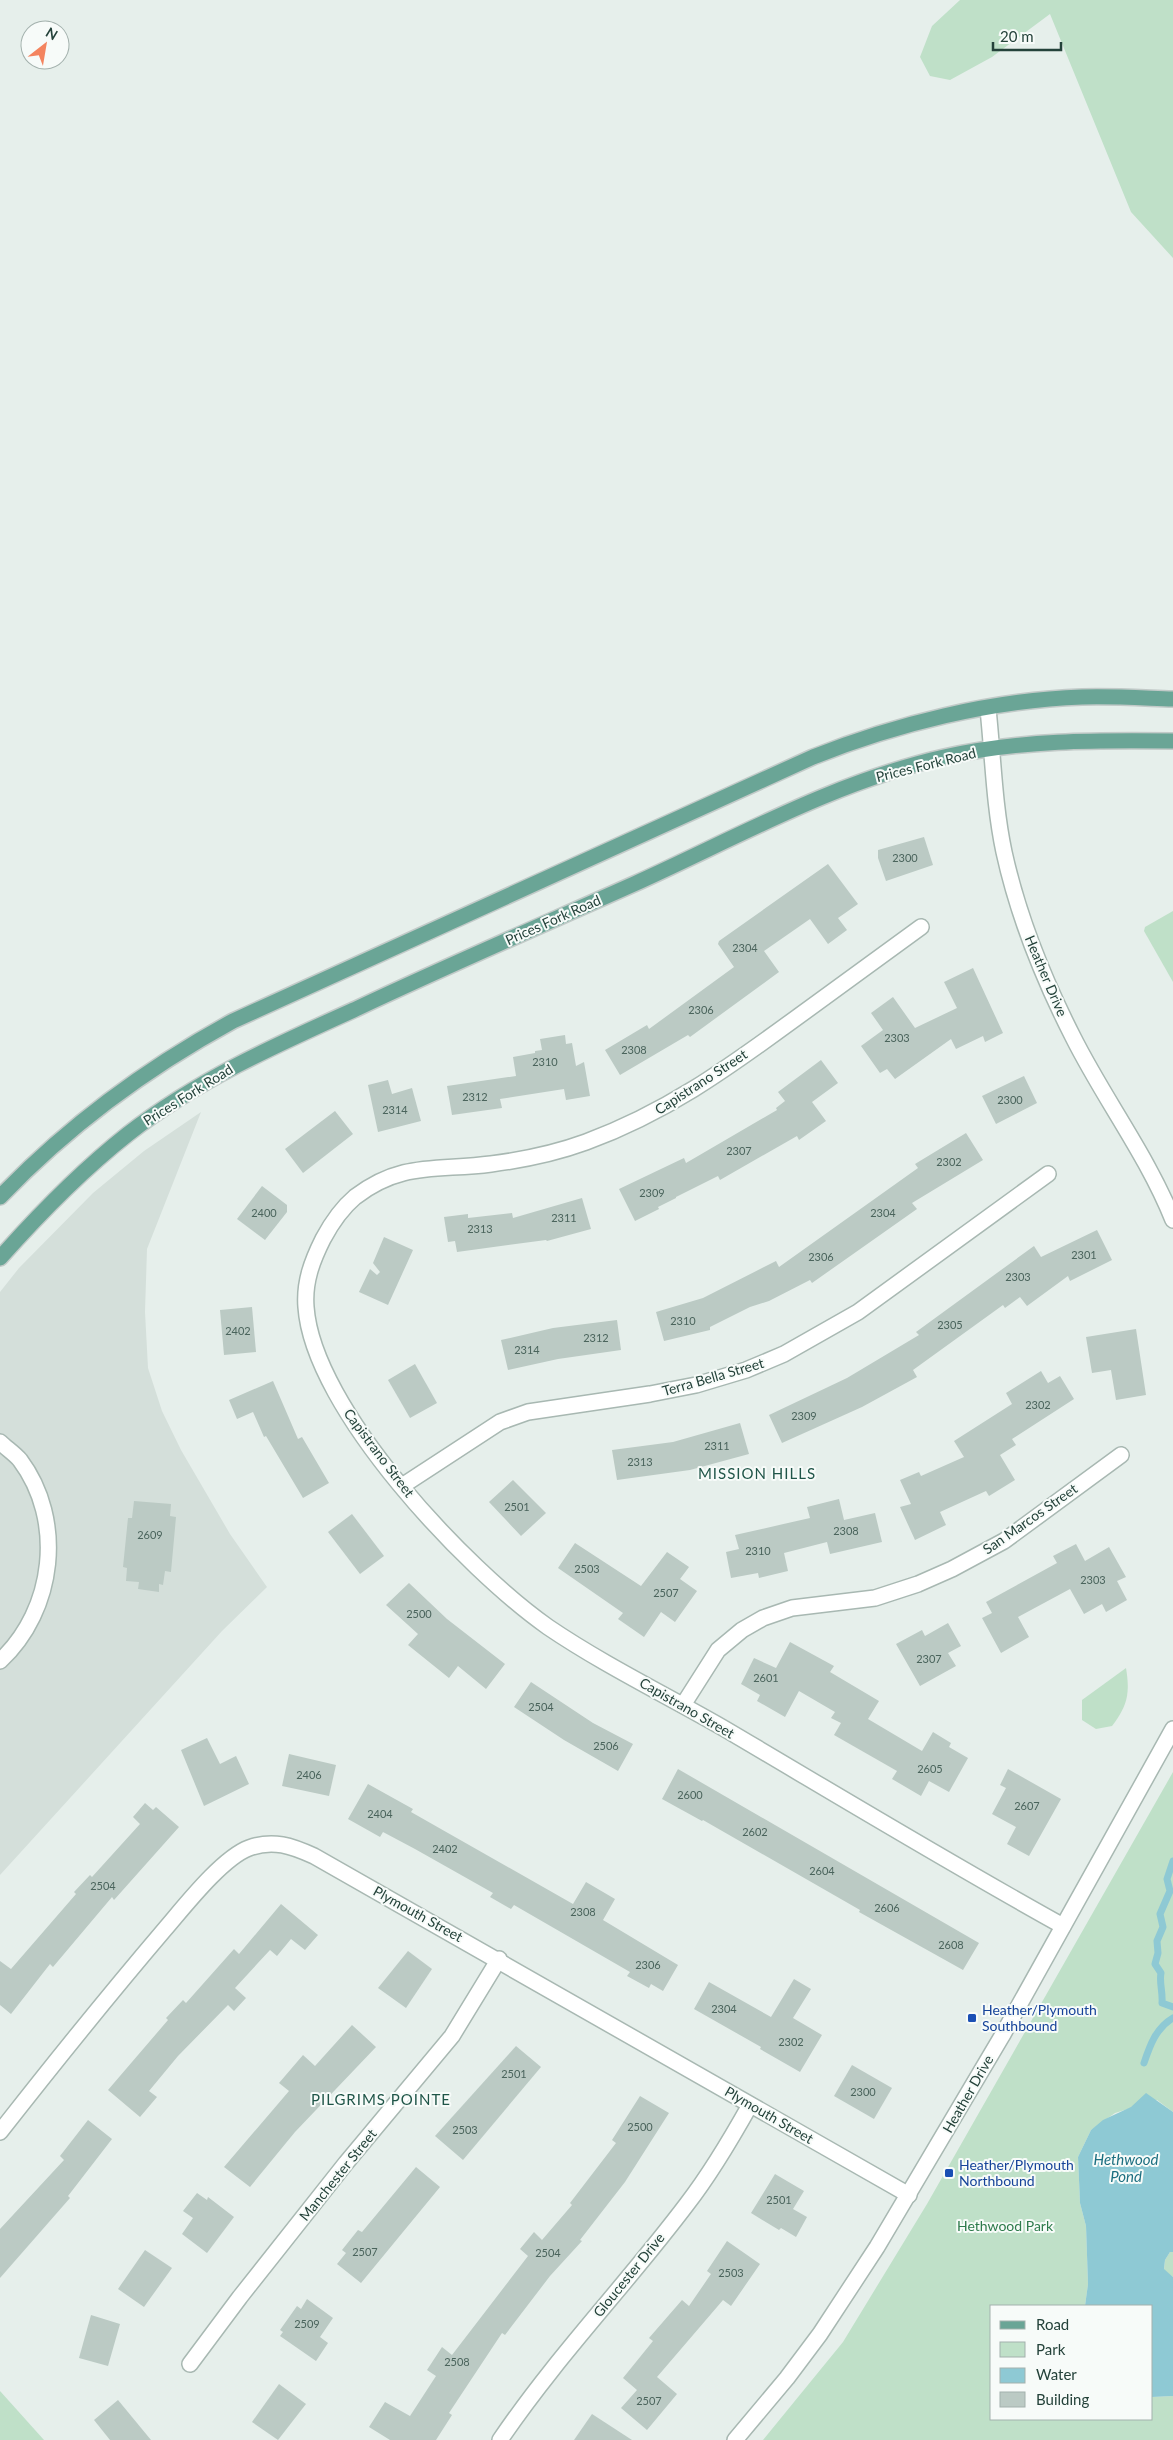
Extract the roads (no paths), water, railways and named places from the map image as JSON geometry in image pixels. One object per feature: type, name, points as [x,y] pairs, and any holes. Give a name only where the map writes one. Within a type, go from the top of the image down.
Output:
[{"type":"main road","points":[[0,1197],[53,1146],[99,1107],[154,1068],[233,1021],[813,757],[888,729],[938,717],[1044,700],[1083,697],[1173,698]]},
{"type":"main road","name":"Prices Fork Road","points":[[0,1258],[62,1192],[129,1134],[159,1113],[253,1056],[843,787],[944,757],[992,749],[1081,740],[1173,741]]},
{"type":"street","name":"Heather Drive","points":[[988,709],[1004,851],[1019,906],[1046,982],[1093,1075],[1141,1153],[1173,1220]]},
{"type":"street","name":"Capistrano Street","points":[[921,927],[716,1076],[659,1111],[582,1144],[541,1155],[490,1165],[433,1167],[403,1172],[366,1190],[353,1199],[339,1213],[314,1257],[307,1281],[306,1308],[317,1353],[344,1406],[373,1450],[402,1486],[468,1560],[524,1608],[590,1654],[683,1704],[1063,1926]]},
{"type":"street","name":"Terra Bella Street","points":[[402,1486],[500,1422],[528,1412],[650,1394],[696,1384],[746,1370],[784,1354],[858,1312],[1048,1174]]},
{"type":"street","points":[[0,1442],[18,1459],[34,1482],[43,1502],[50,1540],[47,1572],[32,1619],[21,1636],[0,1661]]},
{"type":"street","name":"San Marcos Street","points":[[683,1704],[718,1650],[742,1630],[763,1618],[792,1608],[875,1598],[918,1584],[952,1569],[1004,1540],[1121,1455]]},
{"type":"street","name":"Heather Drive","points":[[735,2440],[787,2378],[820,2334],[910,2195],[1173,1730]]},
{"type":"street","name":"Plymouth Street","points":[[0,2132],[71,2041],[212,1877],[238,1854],[248,1848],[264,1844],[282,1844],[293,1846],[499,1959],[750,2105],[910,2195]]},
{"type":"street","name":"Manchester Street","points":[[190,2364],[240,2297],[346,2163],[452,2036],[499,1959]]},
{"type":"street","name":"Gloucester Drive","points":[[500,2440],[553,2366],[688,2204],[728,2144],[750,2105]]},
{"type":"water","name":"Hethwood Pond","points":[[1146,2093],[1173,2112],[1173,2252],[1170,2252],[1165,2260],[1164,2269],[1173,2277],[1173,2396],[1153,2397],[1153,2305],[1085,2305],[1088,2284],[1086,2226],[1080,2203],[1078,2157],[1091,2130],[1103,2120],[1131,2107]]},
{"type":"waterway","points":[[1173,1861],[1167,1879],[1170,1891],[1160,1914],[1163,1927],[1157,1941],[1158,1953],[1155,1964],[1161,1973],[1162,2003],[1173,2007]]},
{"type":"waterway","points":[[1144,2063],[1151,2043],[1158,2032],[1173,2018]]},
{"type":"place","name":"Heather/Plymouth Southbound","points":[[972,2018]]},
{"type":"place","name":"Heather/Plymouth Northbound","points":[[949,2173]]},
{"type":"district","name":"MISSION HILLS","points":[[757,1474]]},
{"type":"district","name":"PILGRIMS POINTE","points":[[381,2100]]},
{"type":"park label","name":"Hethwood Park","points":[[1005,2226]]}]
